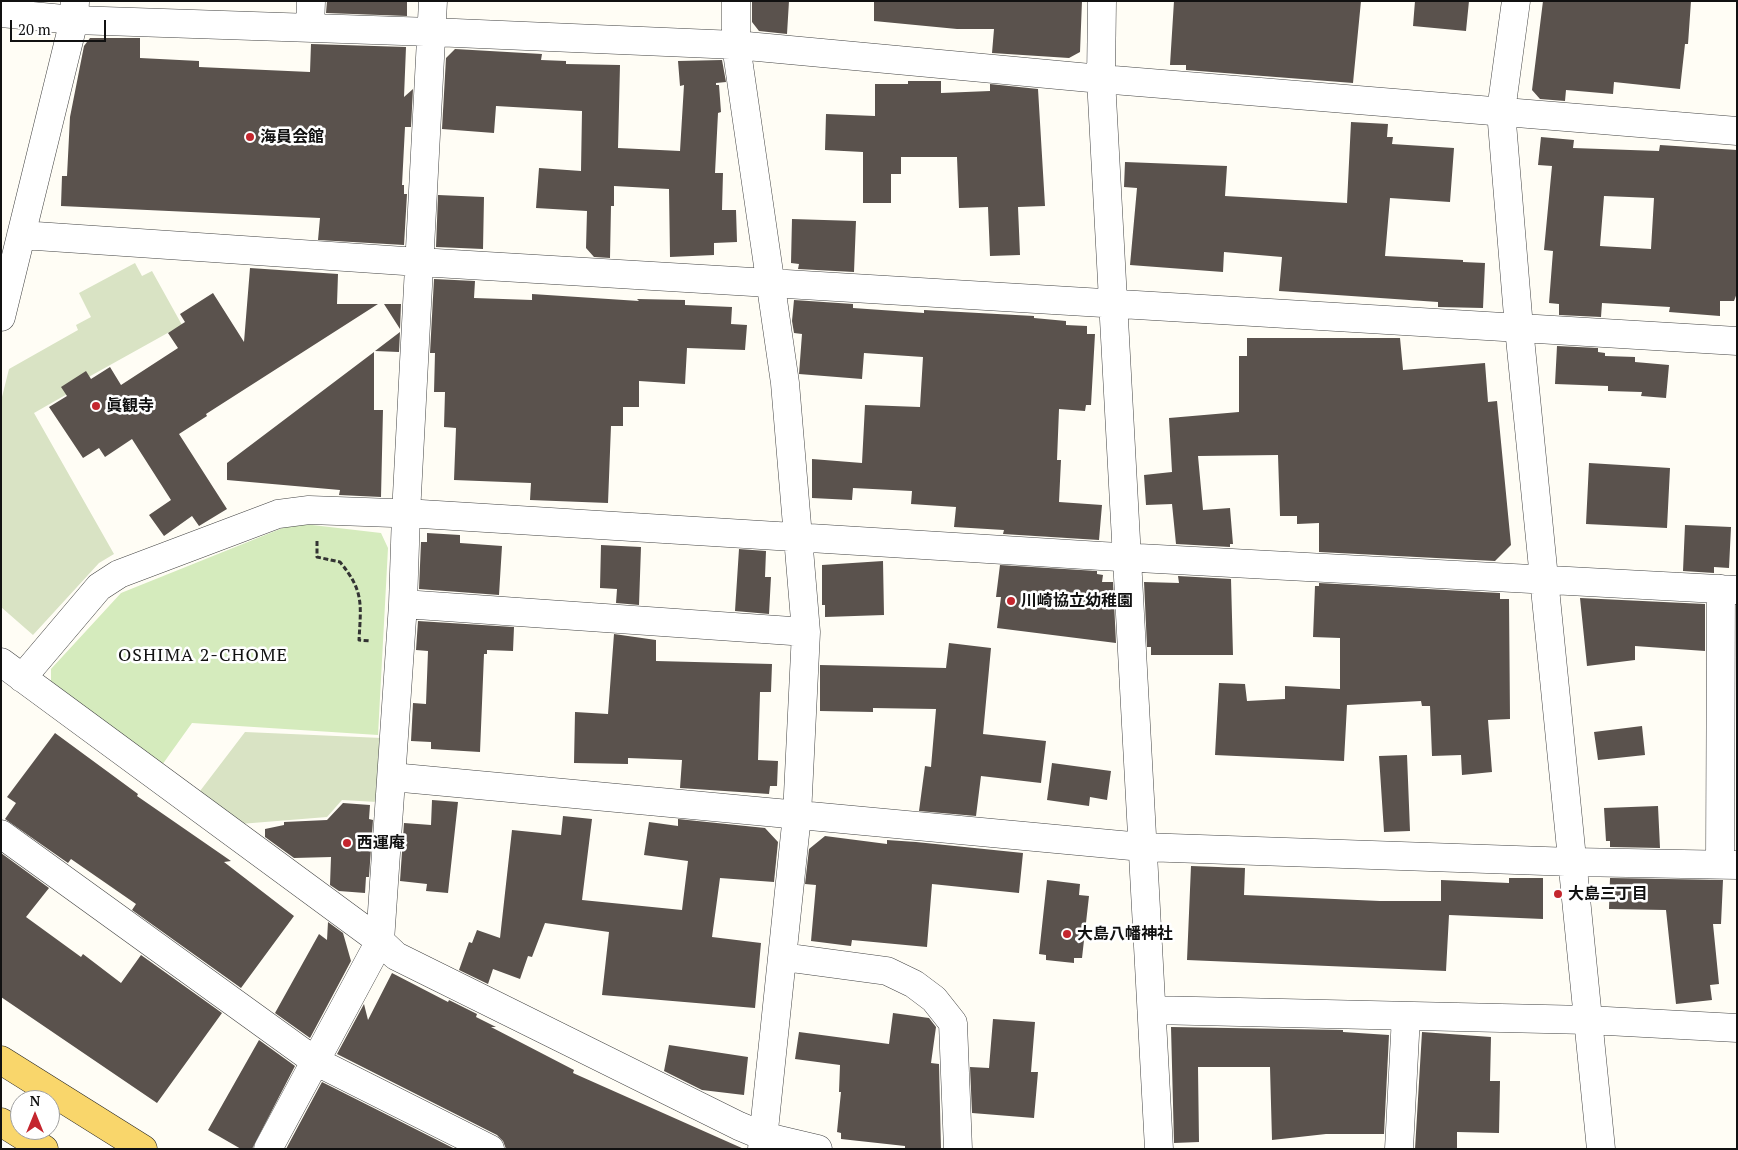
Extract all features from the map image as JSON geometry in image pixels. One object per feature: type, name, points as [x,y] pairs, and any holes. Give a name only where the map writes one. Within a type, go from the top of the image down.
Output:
[{"type":"main road","points":[[1,1060],[143,1149]]},
{"type":"main road","points":[[1,1122],[44,1149]]},
{"type":"street","points":[[310,28],[311,1]]},
{"type":"street","points":[[268,1149],[380,941],[403,604],[433,1]]},
{"type":"street","points":[[736,1],[736,45],[785,383],[806,632],[797,815],[763,1142]]},
{"type":"street","points":[[1102,1],[1101,79],[1159,1149]]},
{"type":"street","points":[[1516,1],[1501,111],[1519,328],[1601,1149]]},
{"type":"street","points":[[1,317],[12,247],[74,11]]},
{"type":"street","points":[[1,13],[74,11],[310,28],[736,45],[1101,79],[1737,131]]},
{"type":"street","points":[[12,247],[419,262],[1114,302],[1737,341]]},
{"type":"street","points":[[392,777],[1142,847],[1573,862],[1728,864],[1729,589],[1126,557],[406,514],[308,510],[278,514],[119,574],[99,587],[12,670],[380,941],[396,956],[739,1126],[763,1142],[818,1149]]},
{"type":"street","points":[[403,604],[806,632]]},
{"type":"street","points":[[1,834],[315,1061],[490,1149]]},
{"type":"street","points":[[783,957],[887,971],[914,984],[934,998],[953,1023],[958,1149]]},
{"type":"street","points":[[1152,1010],[1588,1020],[1737,1028]]},
{"type":"street","points":[[1400,1149],[1406,1016]]},
{"type":"path","points":[[317,557],[340,562],[354,578],[361,601],[359,640],[378,641]]},
{"type":"green space","points":[[135,263],[142,276],[152,271],[182,325],[67,389],[69,393],[34,413],[114,554],[99,563],[33,635],[1,607],[1,401],[9,369],[78,330],[76,325],[91,317],[79,293]]},
{"type":"green space","points":[[295,523],[381,533],[388,548],[378,735],[192,723],[162,765],[51,681],[51,669],[121,593]]},
{"type":"green space","points":[[245,732],[382,738],[377,802],[342,800],[327,817],[240,824],[197,795]]},
{"type":"building","points":[[327,1],[407,1],[407,16],[326,13]]},
{"type":"building","points":[[752,1],[789,1],[787,34],[759,31],[752,22]]},
{"type":"building","points":[[874,1],[1082,1],[1080,52],[1069,58],[992,53],[994,29],[957,29],[874,21]]},
{"type":"building","points":[[1174,1],[1361,1],[1353,83],[1186,70],[1186,65],[1170,65]]},
{"type":"building","points":[[1415,1],[1469,1],[1466,31],[1413,26]]},
{"type":"building","points":[[1543,1],[1691,1],[1688,44],[1685,44],[1680,89],[1614,82],[1613,94],[1566,90],[1565,101],[1540,99],[1532,90]]},
{"type":"building","points":[[90,38],[140,38],[140,58],[199,61],[199,67],[310,72],[311,44],[406,47],[404,97],[413,89],[411,127],[405,127],[402,185],[404,185],[404,194],[407,194],[404,245],[318,240],[320,218],[61,206],[62,176],[67,176],[70,117],[84,46]]},
{"type":"building","points":[[455,49],[542,54],[541,60],[566,61],[566,64],[620,65],[618,148],[680,151],[684,85],[680,86],[678,61],[722,60],[726,82],[716,83],[716,85],[719,85],[721,112],[718,113],[715,173],[723,173],[722,210],[736,210],[737,242],[714,243],[714,255],[670,257],[669,189],[614,186],[614,206],[611,206],[610,258],[594,257],[586,248],[587,211],[536,208],[539,168],[581,171],[582,111],[496,106],[494,133],[442,129],[446,58]]},
{"type":"building","points":[[908,81],[941,81],[941,93],[990,91],[990,84],[1038,89],[1045,206],[1018,207],[1020,255],[990,256],[988,207],[959,208],[957,157],[901,157],[901,174],[891,174],[891,203],[863,203],[863,152],[825,150],[826,114],[875,116],[875,84],[908,84]]},
{"type":"building","points":[[1351,122],[1388,124],[1387,137],[1393,137],[1392,144],[1454,148],[1450,202],[1390,198],[1385,256],[1485,263],[1483,308],[1438,307],[1438,302],[1279,291],[1282,257],[1224,252],[1223,272],[1130,265],[1137,188],[1124,187],[1125,162],[1227,166],[1225,196],[1347,203]]},
{"type":"building","points":[[1541,137],[1574,140],[1573,148],[1659,151],[1660,145],[1737,150],[1737,293],[1734,301],[1720,301],[1720,316],[1669,312],[1670,307],[1602,303],[1601,317],[1559,315],[1559,304],[1549,303],[1553,251],[1544,250],[1552,166],[1538,165]],"holes":[[[1604,196],[1654,198],[1651,249],[1600,246]]]},
{"type":"building","points":[[438,195],[484,197],[483,249],[436,247]]},
{"type":"building","points":[[792,219],[856,221],[854,272],[798,269],[799,264],[791,263]]},
{"type":"building","points":[[250,268],[338,274],[337,304],[378,304],[206,414],[207,416],[179,434],[227,509],[199,526],[192,516],[164,536],[149,515],[171,500],[132,439],[105,457],[99,448],[83,458],[49,407],[67,396],[61,387],[86,371],[91,379],[110,367],[121,385],[178,348],[168,333],[185,322],[180,314],[213,293],[244,342]]},
{"type":"building","points":[[434,279],[475,281],[474,298],[532,300],[532,294],[639,301],[637,299],[685,300],[685,305],[732,307],[731,324],[747,325],[745,350],[687,348],[685,384],[639,381],[639,407],[623,407],[623,426],[611,426],[608,503],[530,500],[531,483],[454,480],[456,428],[444,427],[445,392],[434,392],[435,353],[430,353]]},
{"type":"building","points":[[794,300],[853,304],[853,308],[924,313],[924,310],[1034,316],[1034,318],[1066,321],[1066,325],[1087,326],[1087,334],[1095,334],[1091,405],[1086,405],[1085,411],[1059,409],[1057,460],[1061,460],[1059,502],[1102,505],[1099,540],[1003,534],[1004,530],[954,527],[956,507],[911,504],[912,491],[853,488],[852,500],[812,498],[812,459],[862,463],[865,405],[920,407],[923,357],[864,353],[862,379],[799,374],[802,334],[794,333],[792,321]]},
{"type":"building","points":[[384,304],[401,304],[400,329]]},
{"type":"building","points":[[400,332],[399,352],[375,351]]},
{"type":"building","points":[[1247,338],[1400,338],[1403,370],[1485,363],[1488,402],[1497,401],[1511,545],[1495,561],[1319,552],[1319,523],[1297,524],[1297,516],[1280,516],[1278,455],[1198,456],[1203,510],[1230,508],[1233,544],[1230,544],[1230,547],[1176,544],[1172,504],[1146,505],[1144,475],[1172,472],[1169,418],[1239,412],[1239,356],[1247,356]]},
{"type":"building","points":[[1557,346],[1598,348],[1598,352],[1605,353],[1605,356],[1635,357],[1635,362],[1669,365],[1666,398],[1641,396],[1642,392],[1608,391],[1608,386],[1555,384]]},
{"type":"building","points":[[374,352],[374,410],[383,410],[381,497],[339,495],[340,490],[227,480],[227,463]]},
{"type":"building","points":[[1589,463],[1670,468],[1667,528],[1586,524]]},
{"type":"building","points":[[1685,525],[1731,527],[1729,568],[1714,567],[1714,573],[1683,571]]},
{"type":"building","points":[[427,533],[460,535],[460,543],[502,546],[499,595],[419,589],[421,542],[427,542]]},
{"type":"building","points":[[601,545],[641,547],[639,605],[616,603],[617,589],[600,588]]},
{"type":"building","points":[[739,549],[766,551],[765,577],[771,577],[769,614],[735,611]]},
{"type":"building","points":[[883,561],[884,615],[825,617],[825,605],[822,605],[822,565]]},
{"type":"building","points":[[1000,565],[1097,571],[1097,574],[1103,575],[1102,582],[1113,582],[1116,643],[997,628],[1001,597],[996,597]]},
{"type":"building","points":[[1178,576],[1231,579],[1233,655],[1151,655],[1151,647],[1147,647],[1144,582],[1179,583]]},
{"type":"building","points":[[1319,583],[1500,593],[1500,599],[1509,599],[1510,719],[1488,720],[1492,772],[1462,775],[1461,755],[1432,756],[1430,706],[1422,706],[1421,701],[1347,705],[1344,761],[1215,755],[1219,683],[1245,684],[1247,701],[1285,699],[1285,686],[1340,689],[1340,638],[1313,637],[1315,586],[1319,586]]},
{"type":"building","points":[[1580,598],[1705,604],[1705,651],[1635,646],[1635,660],[1587,666]]},
{"type":"building","points":[[418,621],[514,627],[513,651],[487,650],[487,654],[484,654],[480,752],[431,749],[431,742],[411,741],[413,703],[426,704],[428,651],[416,650]]},
{"type":"building","points":[[614,634],[656,640],[656,661],[772,664],[771,692],[760,692],[758,760],[778,761],[777,786],[770,786],[769,794],[680,788],[682,760],[628,758],[628,764],[574,763],[575,712],[608,714]]},
{"type":"building","points":[[949,643],[991,648],[983,734],[1046,741],[1041,783],[981,776],[976,816],[919,811],[925,766],[931,767],[936,709],[873,708],[873,712],[820,711],[820,665],[946,668]]},
{"type":"building","points":[[1642,726],[1645,755],[1598,760],[1594,732]]},
{"type":"building","points":[[55,733],[138,794],[137,796],[231,861],[224,862],[294,916],[241,988],[132,910],[136,904],[71,859],[68,863],[5,819],[16,803],[7,797]]},
{"type":"building","points":[[1407,755],[1410,831],[1384,832],[1379,756]]},
{"type":"building","points":[[1052,763],[1111,771],[1107,800],[1090,797],[1089,806],[1047,800]]},
{"type":"building","points":[[432,800],[458,802],[448,893],[426,891],[427,884],[400,881],[404,823],[431,825]]},
{"type":"building","points":[[343,803],[370,805],[369,819],[373,820],[369,877],[366,877],[365,893],[339,891],[330,885],[331,857],[294,858],[265,837],[265,829],[284,825],[284,822],[327,820]]},
{"type":"building","points":[[1658,806],[1660,848],[1610,847],[1610,841],[1606,841],[1604,808]]},
{"type":"building","points":[[563,816],[592,819],[582,900],[682,910],[688,861],[644,855],[649,822],[678,826],[678,819],[765,828],[778,842],[774,882],[720,878],[712,937],[761,943],[755,1008],[602,995],[609,932],[545,923],[532,957],[528,956],[520,979],[493,969],[488,984],[459,970],[469,942],[472,943],[477,930],[500,938],[512,830],[561,835]]},
{"type":"building","points":[[825,836],[887,844],[887,840],[1023,853],[1019,893],[932,884],[927,947],[852,940],[851,946],[811,941],[816,885],[805,884],[809,849]]},
{"type":"building","points":[[1,853],[49,888],[26,917],[81,957],[83,954],[121,983],[141,955],[222,1013],[157,1103],[1,997]]},
{"type":"building","points":[[1191,866],[1245,868],[1244,895],[1380,901],[1441,901],[1441,880],[1509,883],[1509,878],[1543,878],[1543,919],[1449,915],[1446,971],[1187,960]]},
{"type":"building","points":[[1610,878],[1723,880],[1721,924],[1713,924],[1719,984],[1710,985],[1712,1000],[1676,1004],[1666,910],[1609,909]]},
{"type":"building","points":[[1047,880],[1080,884],[1079,895],[1089,896],[1082,958],[1074,958],[1074,963],[1046,960],[1046,955],[1039,954]]},
{"type":"building","points":[[328,922],[343,933],[351,961],[310,1038],[275,1013],[319,934],[327,940]]},
{"type":"building","points":[[392,973],[448,1002],[449,1000],[477,1014],[476,1017],[496,1027],[491,1027],[574,1070],[573,1073],[744,1149],[506,1149],[503,1141],[497,1135],[337,1054],[364,1004],[368,1020]]},
{"type":"building","points":[[893,1013],[929,1018],[936,1027],[931,1063],[939,1064],[941,1149],[905,1149],[905,1146],[841,1139],[841,1133],[837,1132],[841,1092],[839,1092],[840,1065],[795,1059],[799,1032],[889,1044]]},
{"type":"building","points":[[993,1019],[1035,1022],[1031,1072],[1038,1072],[1034,1118],[972,1113],[970,1067],[989,1068]]},
{"type":"building","points":[[1171,1027],[1343,1030],[1343,1032],[1389,1035],[1384,1134],[1326,1134],[1272,1140],[1270,1067],[1198,1067],[1199,1142],[1174,1143]]},
{"type":"building","points":[[1422,1032],[1491,1037],[1490,1081],[1500,1081],[1499,1133],[1457,1132],[1457,1149],[1415,1149]]},
{"type":"building","points":[[259,1040],[295,1066],[252,1149],[241,1149],[208,1130]]},
{"type":"building","points":[[669,1045],[748,1057],[744,1095],[702,1090],[664,1071]]},
{"type":"building","points":[[322,1082],[455,1149],[286,1149]]},
{"type":"place","name":"海員会館","points":[[250,137]]},
{"type":"place","name":"眞観寺","points":[[96,406]]},
{"type":"place","name":"川崎協立幼稚園","points":[[1011,601]]},
{"type":"place","name":"西運庵","points":[[347,843]]},
{"type":"place","name":"大島三丁目","points":[[1558,894]]},
{"type":"place","name":"大島八幡神社","points":[[1067,934]]},
{"type":"district","name":"OSHIMA 2-CHOME","points":[[203,656]]}]
